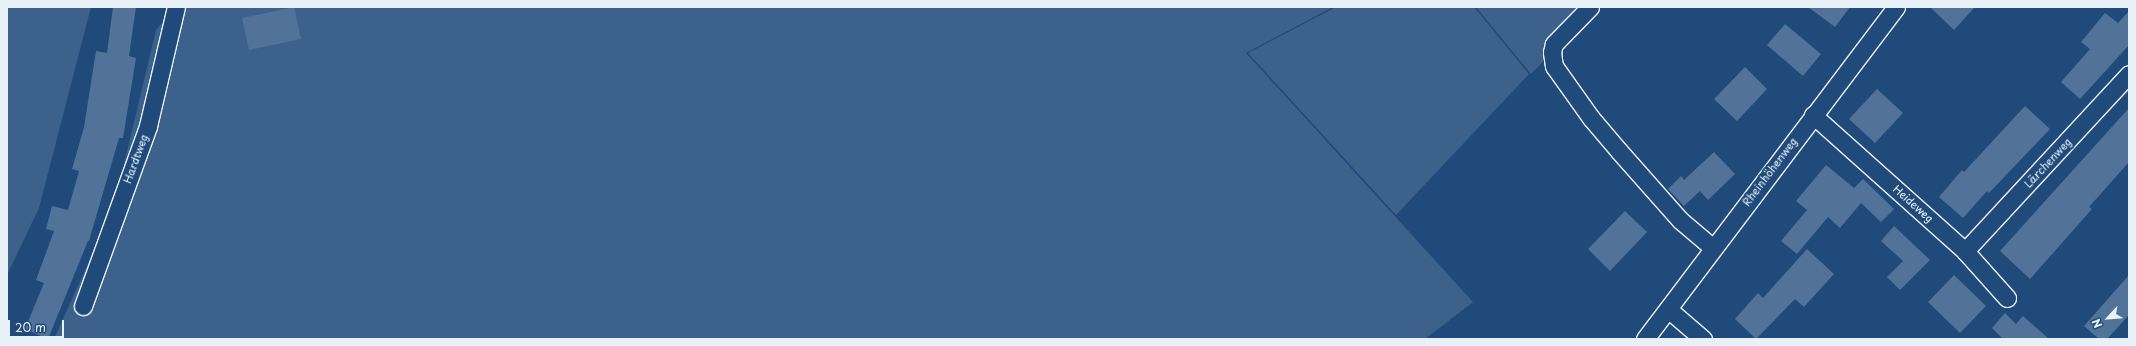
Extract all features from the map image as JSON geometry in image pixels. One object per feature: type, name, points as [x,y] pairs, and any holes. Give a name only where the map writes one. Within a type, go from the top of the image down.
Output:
[{"type":"street","name":"Hardtweg","points":[[83,306],[148,126],[176,7]]},
{"type":"street","points":[[1590,7],[1554,44],[1552,52],[1554,66],[1591,118],[1624,157],[1680,220],[1713,248]]},
{"type":"street","name":"Rheinhöhenweg","points":[[1645,339],[1896,7]]},
{"type":"street","name":"Lärchenweg","points":[[1965,251],[2129,74]]},
{"type":"street","name":"Heideweg","points":[[1813,115],[1965,251],[2007,298]]},
{"type":"street","points":[[1668,309],[1703,339]]},
{"type":"shaded area","points":[[7,7],[91,7],[39,208],[7,275]]},
{"type":"shaded area","points":[[176,7],[1333,7],[1246,53],[1473,302],[1425,339],[54,339],[114,206],[156,30]]},
{"type":"shaded area","points":[[1336,7],[1474,7],[1529,74],[1396,215],[1248,53]]},
{"type":"shaded area","points":[[1476,7],[1597,7],[1531,74]]},
{"type":"building","points":[[113,7],[136,7],[129,56],[136,58],[123,138],[119,138],[89,241],[48,339],[25,329],[44,283],[36,280],[54,231],[46,229],[52,206],[68,210],[79,171],[72,169],[84,127],[96,51],[107,53]]},
{"type":"building","points":[[294,7],[301,39],[249,50],[242,18]]},
{"type":"building","points":[[1808,7],[1850,7],[1835,27]]},
{"type":"building","points":[[1930,7],[1975,7],[1954,30]]},
{"type":"building","points":[[2129,11],[2129,45],[2080,99],[2061,82],[2090,49],[2081,42],[2105,13],[2118,23]]},
{"type":"building","points":[[1785,24],[1821,54],[1803,76],[1767,45]]},
{"type":"building","points":[[1745,67],[1767,89],[1737,121],[1714,99]]},
{"type":"building","points":[[1877,89],[1903,113],[1875,143],[1849,119]]},
{"type":"building","points":[[2025,106],[2050,129],[1989,193],[1987,191],[1963,218],[1939,197],[1962,170],[1964,172]]},
{"type":"building","points":[[2129,108],[2129,162],[2089,207],[2092,209],[2030,279],[2000,251]]},
{"type":"building","points":[[1714,152],[1735,174],[1708,200],[1700,191],[1684,206],[1668,189],[1681,176],[1684,180]]},
{"type":"building","points":[[1826,165],[1854,188],[1863,179],[1894,209],[1881,222],[1861,203],[1840,228],[1828,217],[1797,254],[1781,241],[1807,210],[1796,201]]},
{"type":"building","points":[[1625,211],[1647,232],[1610,271],[1588,249]]},
{"type":"building","points":[[1894,226],[1930,260],[1900,290],[1887,277],[1903,261],[1881,241]]},
{"type":"building","points":[[1807,249],[1834,274],[1804,307],[1795,299],[1756,339],[1735,319],[1758,293],[1763,298]]},
{"type":"building","points":[[1954,275],[1986,306],[1960,333],[1928,302]]},
{"type":"building","points":[[2129,275],[2129,315],[2107,339],[2099,339],[2084,326]]},
{"type":"building","points":[[2005,313],[2016,324],[2023,316],[2049,339],[2003,339],[1992,328]]}]
